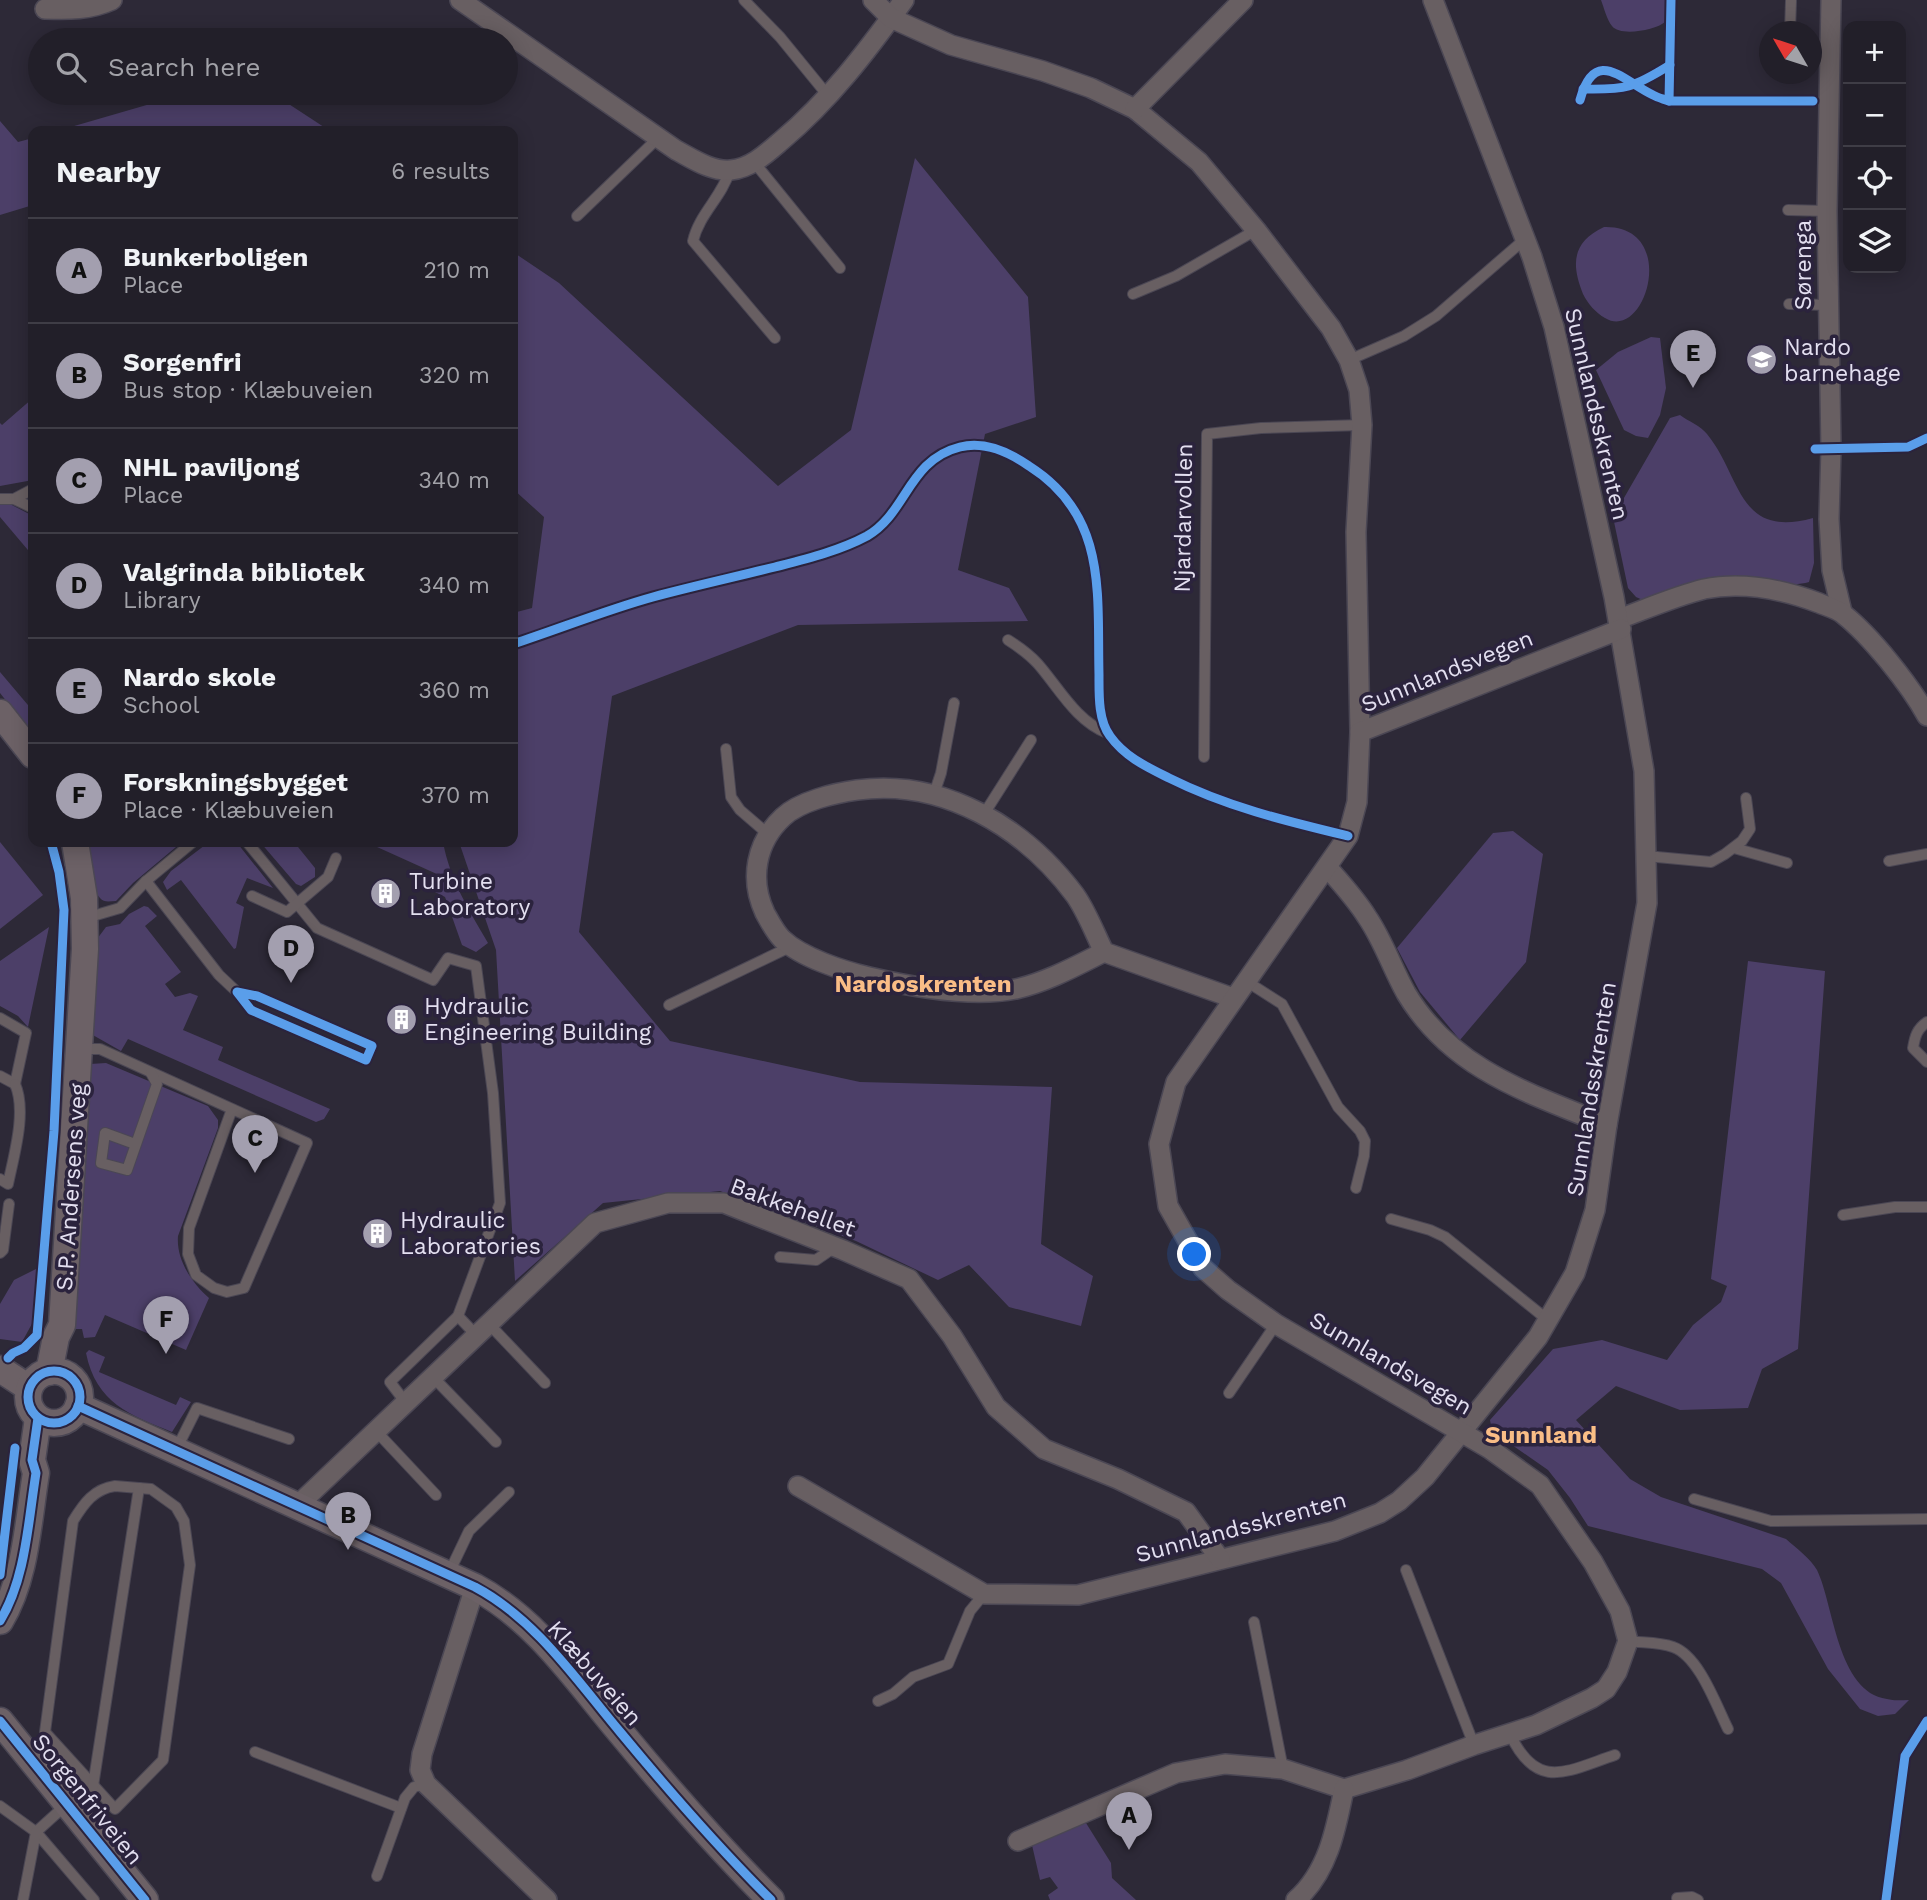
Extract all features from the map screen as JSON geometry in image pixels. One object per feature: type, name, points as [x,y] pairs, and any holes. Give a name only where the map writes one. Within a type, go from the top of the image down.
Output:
[{"type":"street","points":[[45,9],[77,10],[96,7],[112,0]]},
{"type":"street","points":[[460,0],[500,28]]},
{"type":"street","points":[[873,0],[891,18],[951,45],[1044,71],[1091,88],[1135,109],[1199,162],[1256,230],[1331,328],[1349,360],[1359,390],[1362,425],[1356,532],[1360,732]]},
{"type":"street","points":[[518,40],[658,138],[695,160],[711,167],[730,170],[754,162],[802,124],[829,97],[904,0]]},
{"type":"street","points":[[1135,109],[1243,0]]},
{"type":"street","name":"Sunnlandsskrenten","points":[[798,1486],[984,1594],[1078,1595],[1335,1531],[1380,1514],[1425,1478],[1549,1321],[1575,1273],[1595,1210],[1607,1125],[1647,902],[1644,771],[1620,624],[1554,327],[1525,239],[1433,0]]},
{"type":"street","name":"Sørenga","points":[[1822,49],[1831,0]]},
{"type":"street","name":"Sørenga","points":[[1822,80],[1827,211],[1829,519],[1832,570],[1842,612]]},
{"type":"street","name":"Sunnlandsvegen","points":[[1628,1641],[1620,1611],[1593,1562],[1540,1485],[1513,1464],[1461,1432],[1276,1324],[1228,1290],[1203,1268],[1168,1206],[1159,1144],[1176,1082],[1348,836],[1357,802],[1360,732],[1704,589],[1746,585],[1802,596],[1842,612],[1881,652],[1927,716]]},
{"type":"street","points":[[0,713],[28,749]]},
{"type":"street","points":[[1104,952],[1056,976],[1015,989],[971,992],[894,983],[847,972],[792,946],[782,939],[771,924],[758,898],[755,873],[760,852],[768,834],[785,815],[817,800],[842,792],[874,788],[901,788],[934,794],[984,814],[1023,839],[1051,866],[1077,898],[1104,952],[1233,998]]},
{"type":"street","name":"S.P. Andersens veg","points":[[48,1378],[56,1337],[62,1325],[80,1049],[85,919],[76,847]]},
{"type":"street","points":[[1327,867],[1368,918],[1407,994],[1437,1034],[1473,1065],[1504,1083],[1607,1125]]},
{"type":"street","name":"Bakkehellet","points":[[297,1506],[595,1223],[668,1203],[724,1203],[909,1279],[952,1336],[996,1407],[1044,1449],[1118,1479],[1186,1512],[1220,1559]]},
{"type":"street","points":[[0,1369],[78,1387],[78,1406],[72,1415],[48,1421]]},
{"type":"street","points":[[48,1378],[29,1405],[48,1421]]},
{"type":"street","name":"Klæbuveien","points":[[78,1406],[475,1587],[505,1605],[544,1642],[732,1861],[771,1900]]},
{"type":"street","points":[[0,1621],[16,1587],[22,1563],[36,1473],[43,1462],[48,1421]]},
{"type":"street","points":[[475,1587],[420,1762],[420,1786],[547,1900]]},
{"type":"street","points":[[1018,1841],[1176,1773],[1225,1764],[1283,1769],[1344,1789],[1408,1770],[1536,1725],[1592,1698],[1606,1689],[1617,1672],[1628,1641]]},
{"type":"street","name":"Sorgenfriveien","points":[[0,1721],[145,1900]]},
{"type":"street","points":[[1296,1900],[1327,1858],[1344,1789]]},
{"type":"lane","points":[[744,0],[780,37],[829,97]]},
{"type":"lane","points":[[1790,21],[1791,0]]},
{"type":"lane","points":[[577,216],[658,138]]},
{"type":"lane","points":[[754,162],[840,268]]},
{"type":"lane","points":[[730,170],[726,183],[696,226],[693,241],[775,338]]},
{"type":"lane","points":[[1788,210],[1827,211]]},
{"type":"lane","points":[[1133,294],[1176,276],[1256,230]]},
{"type":"lane","points":[[1349,360],[1404,336],[1436,316],[1525,239]]},
{"type":"lane","points":[[1788,304],[1827,305]]},
{"type":"lane","name":"Njardarvollen","points":[[1204,757],[1207,434],[1261,428],[1362,425]]},
{"type":"lane","points":[[13,499],[28,492]]},
{"type":"lane","points":[[0,499],[13,499],[28,506]]},
{"type":"lane","points":[[1008,640],[1037,663],[1066,701],[1091,725],[1107,733]]},
{"type":"lane","points":[[934,794],[941,773],[954,703]]},
{"type":"lane","points":[[984,814],[1031,740]]},
{"type":"lane","points":[[726,749],[731,797],[740,810],[768,834]]},
{"type":"lane","points":[[1646,856],[1712,862],[1734,848],[1750,829],[1746,798]]},
{"type":"lane","points":[[85,919],[120,908],[146,881],[187,847]]},
{"type":"lane","points":[[251,847],[317,928],[433,980],[448,958],[476,966],[493,1093],[500,1203],[458,1316],[390,1381],[407,1402]]},
{"type":"lane","points":[[1734,848],[1787,863]]},
{"type":"lane","points":[[1889,861],[1927,854]]},
{"type":"lane","points":[[252,896],[287,912],[328,877],[336,858]]},
{"type":"lane","points":[[146,881],[219,975],[237,992]]},
{"type":"lane","points":[[668,1005],[792,946]]},
{"type":"lane","points":[[1246,981],[1282,1004],[1338,1107],[1360,1131],[1365,1141],[1364,1156],[1356,1188]]},
{"type":"lane","points":[[0,1018],[26,1033],[15,1084],[20,1096],[17,1138],[8,1184],[0,1179]]},
{"type":"lane","points":[[1927,1022],[1920,1026],[1913,1048],[1927,1062]]},
{"type":"lane","name":"S.P. Andersens veg","points":[[80,1049],[100,1049],[307,1143],[244,1288],[228,1292],[214,1288],[196,1275],[188,1254],[189,1228],[232,1109]]},
{"type":"lane","points":[[135,1144],[157,1084],[151,1072]]},
{"type":"lane","points":[[0,1076],[15,1084]]},
{"type":"lane","points":[[0,1253],[4,1251],[9,1204]]},
{"type":"lane","points":[[1843,1215],[1895,1207],[1927,1207]]},
{"type":"lane","points":[[1391,1219],[1445,1237],[1549,1321]]},
{"type":"lane","points":[[780,1257],[816,1260],[835,1247]]},
{"type":"lane","points":[[458,1316],[483,1330],[545,1382]]},
{"type":"lane","name":"Sunnlandsvegen","points":[[1229,1393],[1276,1324]]},
{"type":"lane","points":[[433,1377],[496,1442]]},
{"type":"lane","points":[[175,1452],[197,1408],[289,1439]]},
{"type":"lane","points":[[376,1431],[436,1495]]},
{"type":"lane","points":[[115,1486],[151,1489],[176,1507],[184,1521],[190,1565],[163,1760],[115,1809],[93,1786],[45,1732],[73,1521],[82,1506],[102,1488],[115,1486]]},
{"type":"lane","points":[[23,1900],[36,1832],[67,1804],[93,1786],[139,1488]]},
{"type":"lane","points":[[448,1575],[469,1531],[509,1492]]},
{"type":"lane","points":[[1694,1499],[1771,1521],[1927,1519]]},
{"type":"lane","points":[[1406,1570],[1474,1745]]},
{"type":"lane","points":[[878,1701],[893,1694],[913,1677],[948,1664],[970,1611],[984,1594]]},
{"type":"lane","points":[[1254,1622],[1283,1769]]},
{"type":"lane","points":[[1628,1641],[1673,1647],[1690,1658],[1728,1729]]},
{"type":"lane","points":[[1510,1734],[1516,1746],[1533,1766],[1544,1773],[1557,1774],[1615,1755]]},
{"type":"lane","points":[[255,1752],[401,1808]]},
{"type":"lane","points":[[377,1876],[401,1808],[409,1792],[420,1786]]},
{"type":"lane","points":[[0,1806],[36,1832],[94,1900]]},
{"type":"lane","points":[[1677,1898],[1692,1897],[1698,1900]]},
{"type":"shaded area","points":[[1601,0],[1666,0],[1665,22],[1654,28],[1638,31],[1616,29],[1609,21]]},
{"type":"shaded area","points":[[147,105],[290,105],[322,126],[74,126]]},
{"type":"shaded area","points":[[0,121],[18,142],[28,139],[28,207],[0,215]]},
{"type":"shaded area","points":[[915,158],[1028,297],[1036,417],[985,434],[958,570],[1009,588],[1028,621],[798,625],[612,696],[579,932],[670,1041],[860,1082],[1052,1087],[1041,1244],[1093,1276],[1081,1326],[1009,1307],[969,1265],[938,1280],[856,1241],[720,1191],[603,1203],[515,1281],[496,950],[461,847],[518,847],[518,612],[532,608],[544,517],[518,494],[518,255],[559,283],[778,486],[851,430]]},
{"type":"shaded area","points":[[1604,227],[1628,231],[1642,244],[1649,262],[1643,300],[1633,314],[1620,321],[1605,318],[1592,308],[1583,294],[1577,273],[1580,247],[1593,233]]},
{"type":"shaded area","points":[[1651,337],[1660,338],[1666,388],[1660,415],[1648,438],[1624,430],[1596,370],[1618,352]]},
{"type":"shaded area","points":[[28,402],[28,481],[0,486],[0,423],[2,425]]},
{"type":"shaded area","points":[[1680,415],[1707,434],[1745,500],[1755,512],[1769,520],[1788,522],[1813,518],[1814,563],[1809,582],[1792,584],[1749,577],[1727,578],[1692,585],[1645,601],[1636,597],[1628,588],[1613,517],[1670,418]]},
{"type":"shaded area","points":[[0,502],[28,513],[28,550],[0,517]]},
{"type":"shaded area","points":[[0,672],[28,705],[28,729],[0,693]]},
{"type":"shaded area","points":[[1513,831],[1543,854],[1526,962],[1460,1040],[1420,992],[1397,948],[1493,833]]},
{"type":"shaded area","points":[[0,842],[43,895],[0,929]]},
{"type":"shaded area","points":[[89,847],[176,847],[116,901],[103,901],[100,898],[91,871]]},
{"type":"shaded area","points":[[202,847],[240,847],[273,888],[247,878],[236,903],[244,907],[234,949],[181,880],[167,890],[163,882],[171,871]]},
{"type":"shaded area","points":[[264,847],[298,847],[315,868],[315,877],[301,886],[296,884]]},
{"type":"shaded area","points":[[377,847],[444,847],[455,882],[488,943],[476,952],[462,945],[445,897],[433,891],[439,875]]},
{"type":"shaded area","points":[[144,906],[157,916],[145,926],[181,972],[165,984],[175,997],[190,993],[198,996],[183,1030],[223,1047],[218,1060],[330,1109],[324,1119],[316,1122],[128,1039],[121,1051],[91,1034],[97,939],[106,927],[120,924],[129,914]]},
{"type":"shaded area","points":[[49,927],[28,1027],[18,1016],[0,1006],[0,961]]},
{"type":"shaded area","points":[[1748,961],[1825,971],[1798,1349],[1762,1369],[1748,1408],[1680,1410],[1616,1386],[1576,1420],[1630,1479],[1661,1497],[1786,1539],[1803,1554],[1817,1570],[1840,1645],[1857,1681],[1870,1693],[1890,1700],[1909,1700],[1895,1714],[1878,1716],[1860,1709],[1828,1669],[1781,1583],[1762,1569],[1588,1526],[1548,1470],[1492,1431],[1490,1420],[1553,1349],[1602,1340],[1667,1360],[1693,1325],[1721,1302],[1727,1286],[1711,1279]]},
{"type":"shaded area","points":[[106,1063],[208,1106],[218,1120],[218,1128],[178,1236],[180,1254],[186,1270],[209,1298],[186,1350],[105,1315],[95,1337],[84,1338],[82,1329],[74,1329],[73,1310],[90,1064]]},
{"type":"shaded area","points":[[38,1268],[34,1320],[22,1342],[0,1339],[0,1304],[14,1280]]},
{"type":"shaded area","points":[[89,1350],[105,1357],[99,1372],[176,1405],[180,1397],[191,1402],[172,1432],[142,1420],[117,1405],[98,1384],[86,1353]]},
{"type":"shaded area","points":[[1086,1823],[1111,1863],[1112,1878],[1136,1900],[1050,1900],[1048,1895],[1058,1888],[1050,1877],[1040,1880],[1032,1845]]},
{"type":"cycle path","points":[[1669,101],[1671,0]]},
{"type":"cycle path","points":[[1583,89],[1629,86],[1670,65]]},
{"type":"cycle path","points":[[1580,100],[1586,83],[1594,74],[1602,71],[1621,76],[1669,101],[1813,101]]},
{"type":"cycle path","points":[[1815,449],[1908,447],[1927,438]]},
{"type":"cycle path","points":[[518,642],[635,602],[799,561],[845,546],[867,536],[880,526],[929,463],[960,447],[987,447],[1005,452],[1021,461],[1055,486],[1073,508],[1085,532],[1093,558],[1097,586],[1100,707],[1106,730],[1116,743],[1129,756],[1145,765],[1213,797],[1279,819],[1348,836]]},
{"type":"cycle path","points":[[8,1358],[24,1348],[37,1335],[54,1131],[64,910],[52,847]]},
{"type":"cycle path","points":[[237,992],[257,996],[372,1046],[366,1060],[251,1010],[237,992]]},
{"type":"cycle path","points":[[54,1371],[64,1373],[72,1379],[78,1387],[80,1397],[78,1407],[72,1415],[64,1421],[54,1423],[44,1421],[36,1415],[30,1407],[28,1397],[30,1387],[36,1379],[44,1373],[54,1371]]},
{"type":"cycle path","points":[[78,1406],[475,1587],[497,1601],[518,1616],[555,1653],[639,1755],[771,1900]]},
{"type":"cycle path","points":[[0,1621],[15,1587],[25,1549],[36,1473],[32,1460],[38,1418]]},
{"type":"cycle path","points":[[0,1575],[15,1448]]},
{"type":"cycle path","points":[[0,1721],[145,1900]]},
{"type":"cycle path","points":[[1886,1900],[1905,1756],[1927,1721]]},
{"type":"place","name":"Nardo barnehage","points":[[1761,360]]},
{"type":"place","name":"Nardo skole","points":[[1693,388]]},
{"type":"place","name":"Turbine Laboratory","points":[[386,894]]},
{"type":"place","name":"Valgrinda bibliotek","points":[[291,983]]},
{"type":"place","name":"Hydraulic Engineering Building","points":[[401,1019]]},
{"type":"place","name":"NHL paviljong","points":[[255,1173]]},
{"type":"place","name":"Hydraulic Laboratories","points":[[377,1233]]},
{"type":"place","name":"Forskningsbygget","points":[[166,1354]]},
{"type":"place","name":"Sorgenfri","points":[[348,1550]]},
{"type":"place","name":"Bunkerboligen","points":[[1129,1850]]},
{"type":"district","name":"Nardoskrenten","points":[[923,984]]},
{"type":"district","name":"Sunnland","points":[[1541,1435]]}]
